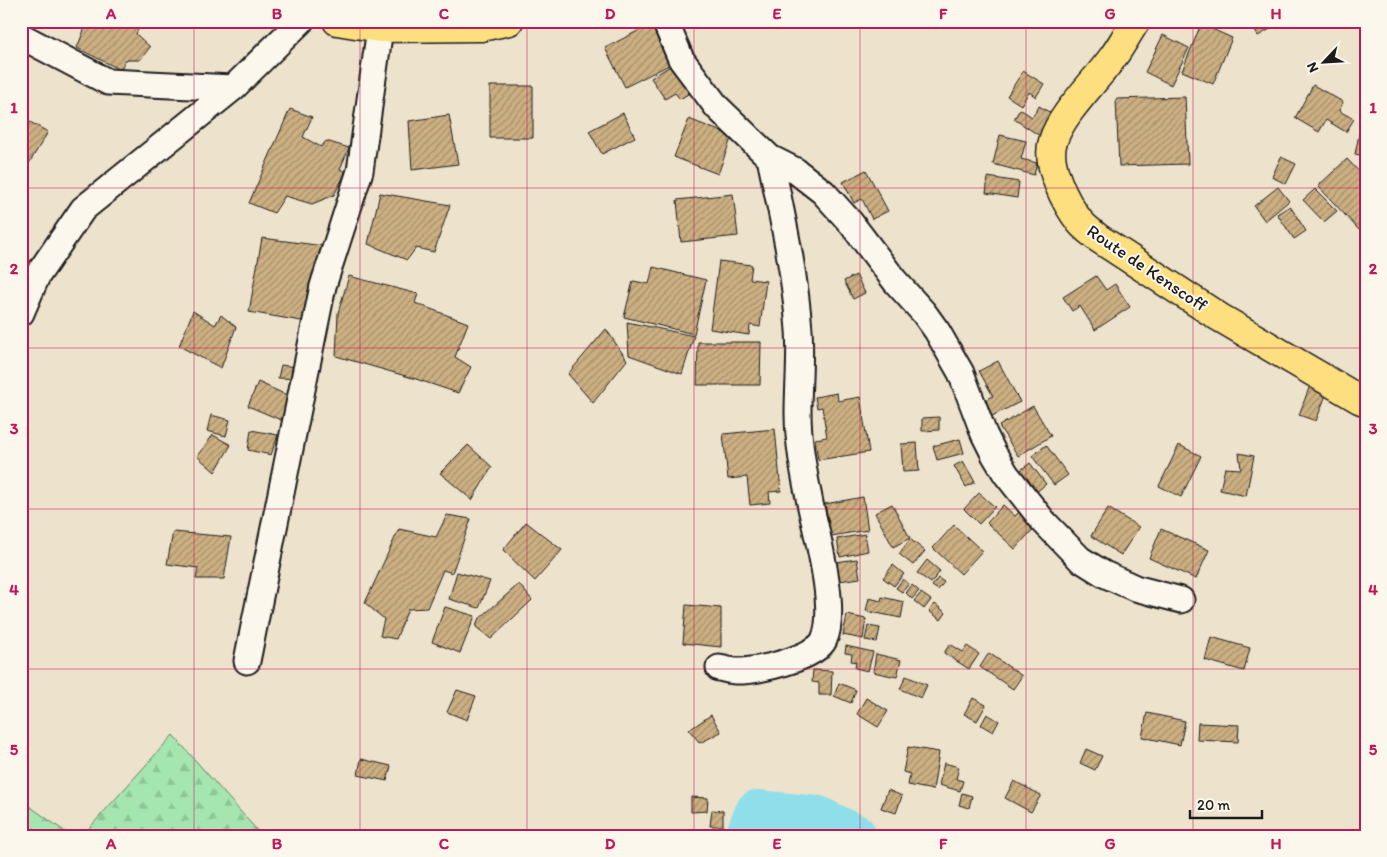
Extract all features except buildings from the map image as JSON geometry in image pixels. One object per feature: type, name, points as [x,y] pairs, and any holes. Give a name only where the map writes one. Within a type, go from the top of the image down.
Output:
[{"type":"main road","points":[[337,21],[380,28],[481,28],[509,21]]},
{"type":"main road","name":"Route de Kenscoff","points":[[1136,21],[1114,57],[1069,112],[1053,140],[1051,159],[1053,167],[1061,188],[1080,222],[1098,238],[1219,317],[1366,402]]},
{"type":"street","points":[[21,313],[37,276],[83,208],[233,88],[301,21]]},
{"type":"street","points":[[665,21],[681,59],[717,107],[770,158],[796,171],[824,192],[924,313],[937,331],[961,373],[984,434],[1006,474],[1044,522],[1080,559],[1104,574],[1135,588],[1181,600]]},
{"type":"street","points":[[248,661],[323,286],[360,171],[380,28]]},
{"type":"street","points":[[21,36],[108,82],[233,88]]},
{"type":"street","points":[[719,668],[738,672],[790,662],[812,651],[824,642],[830,621],[824,568],[800,440],[798,414],[799,333],[796,295],[770,158]]},
{"type":"green space","points":[[173,735],[262,836],[82,836]]},
{"type":"green space","points":[[21,800],[71,836],[21,836]]},
{"type":"waterway","points":[[747,836],[757,812],[818,818],[855,836]]}]
